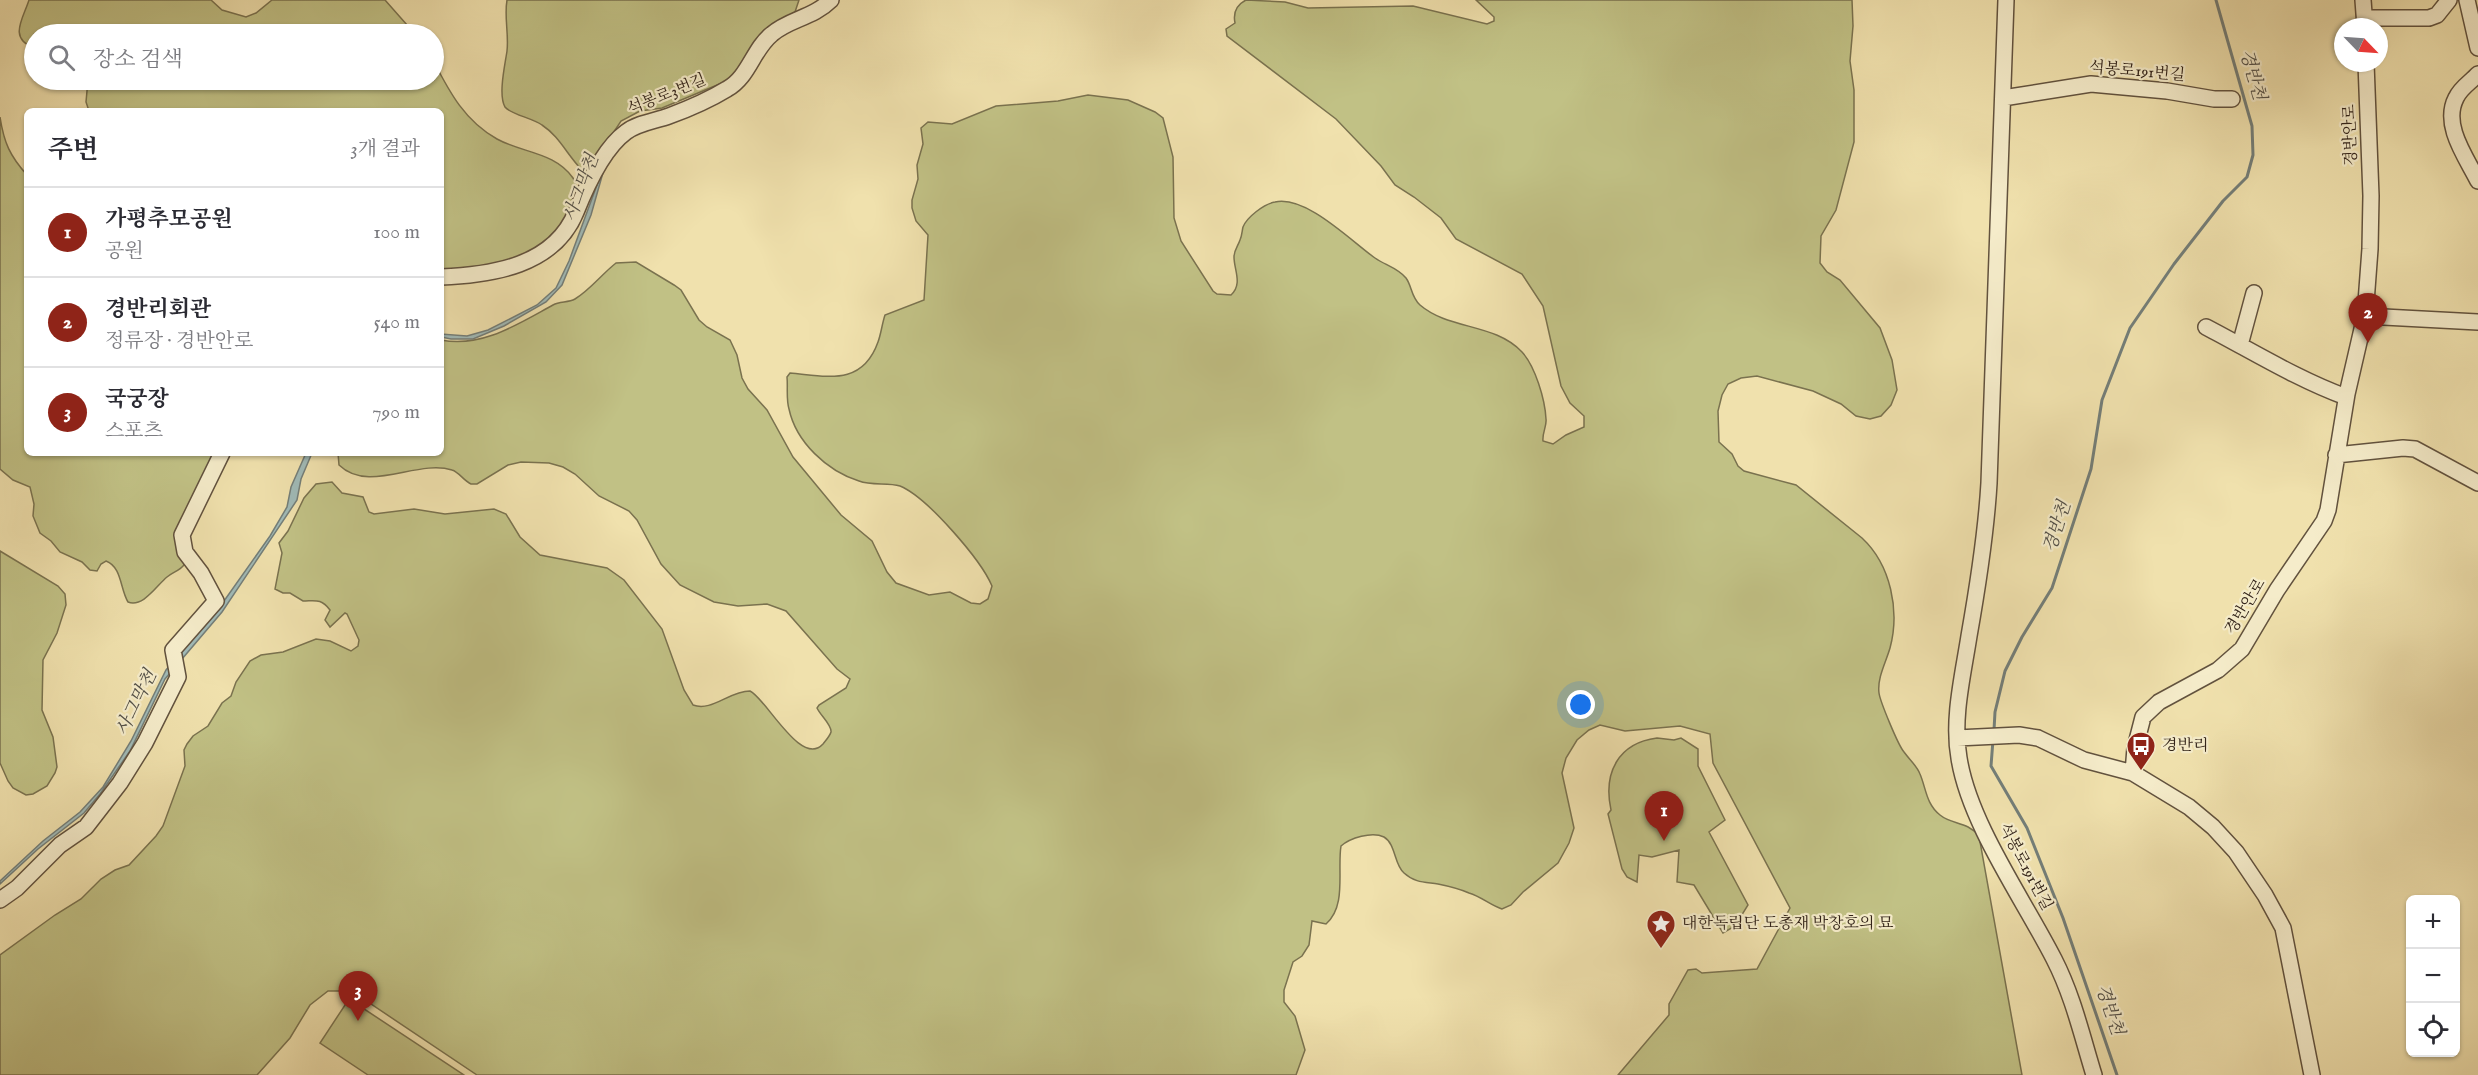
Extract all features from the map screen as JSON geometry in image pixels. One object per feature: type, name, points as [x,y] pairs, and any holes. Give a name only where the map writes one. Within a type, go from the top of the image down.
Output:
[{"type":"street","name":"석봉로3번길","points":[[444,277],[496,272],[519,266],[549,248],[570,224],[590,178],[623,134],[634,127],[670,116],[728,89],[744,74],[761,46],[773,32],[808,17],[831,0]]},
{"type":"street","name":"석봉로191번길","points":[[2006,0],[1989,483],[1986,526],[1964,669],[1962,775],[1985,831],[2068,989],[2094,1075]]},
{"type":"street","points":[[2363,0],[2365,18]]},
{"type":"street","points":[[2388,21],[2429,18],[2437,15],[2449,0]]},
{"type":"street","points":[[2467,0],[2478,48]]},
{"type":"street","name":"경반안로","points":[[2133,773],[2139,728],[2149,709],[2218,670],[2242,649],[2277,590],[2324,521],[2346,397],[2365,316],[2371,196],[2366,72]]},
{"type":"street","points":[[2478,74],[2465,85],[2456,98],[2452,123],[2456,137],[2478,181]]},
{"type":"street","name":"석봉로191번길","points":[[2003,98],[2091,84],[2218,100],[2232,99]]},
{"type":"street","points":[[2240,345],[2254,293]]},
{"type":"street","points":[[2365,316],[2478,322]]},
{"type":"street","points":[[2206,327],[2310,383],[2346,397]]},
{"type":"street","points":[[2336,455],[2403,448],[2415,449],[2478,483]]},
{"type":"street","points":[[0,900],[17,888],[60,845],[90,822],[133,763],[178,677],[173,650],[216,601],[201,573],[185,552],[182,535],[221,456]]},
{"type":"street","points":[[1963,738],[2019,735],[2038,738],[2084,760],[2133,773],[2189,807],[2213,827],[2236,852],[2283,928],[2312,1075]]},
{"type":"green space","points":[[29,0],[211,0],[222,10],[246,17],[256,13],[272,0],[385,0],[406,24],[24,24],[24,42],[19,33]]},
{"type":"green space","points":[[507,0],[799,0],[795,12],[763,31],[737,73],[722,83],[662,108],[640,111],[621,121],[594,162],[582,170],[548,130],[505,107],[502,88],[507,45]]},
{"type":"green space","points":[[1246,0],[1285,2],[1308,8],[1413,6],[1487,24],[1494,21],[1494,17],[1476,0],[1852,0],[1853,26],[1850,61],[1854,90],[1854,142],[1836,210],[1821,236],[1820,263],[1827,272],[1840,280],[1880,328],[1892,360],[1897,390],[1891,405],[1881,416],[1870,419],[1856,416],[1841,404],[1813,391],[1757,376],[1741,378],[1728,384],[1722,395],[1718,411],[1719,442],[1732,454],[1738,466],[1744,471],[1796,485],[1862,538],[1880,561],[1891,589],[1894,619],[1890,648],[1879,682],[1880,698],[1901,748],[1919,771],[1927,796],[1935,811],[1945,818],[1970,828],[1979,836],[2022,1075],[1618,1075],[1669,1015],[1669,1004],[1688,970],[1696,969],[1702,973],[1757,969],[1790,908],[1713,763],[1710,734],[1680,726],[1625,731],[1600,725],[1589,730],[1577,740],[1566,758],[1562,773],[1574,828],[1569,843],[1558,863],[1511,905],[1502,909],[1462,890],[1412,879],[1398,865],[1388,840],[1379,835],[1361,836],[1341,846],[1337,908],[1326,924],[1312,921],[1309,945],[1302,956],[1293,962],[1284,990],[1284,1002],[1295,1016],[1305,1050],[1296,1075],[477,1075],[359,996],[344,991],[328,991],[310,1005],[290,1038],[257,1075],[0,1075],[0,955],[81,899],[101,879],[129,865],[156,836],[163,826],[185,766],[184,750],[187,744],[193,736],[208,726],[222,703],[231,696],[236,682],[250,661],[261,655],[283,652],[316,639],[330,641],[351,651],[358,646],[359,640],[347,614],[345,613],[330,627],[325,620],[330,610],[324,604],[318,601],[303,601],[290,593],[283,593],[275,589],[282,553],[279,543],[288,531],[304,498],[316,484],[332,482],[342,493],[363,497],[369,512],[374,514],[414,509],[445,514],[494,509],[506,514],[520,537],[540,555],[607,568],[624,580],[662,629],[684,690],[693,705],[707,706],[735,694],[750,691],[757,696],[794,740],[805,747],[814,749],[823,744],[830,735],[830,726],[817,708],[846,688],[850,679],[837,669],[786,611],[767,604],[738,606],[714,602],[680,585],[661,564],[637,520],[629,511],[599,496],[575,474],[563,467],[549,463],[521,462],[508,465],[477,484],[471,484],[452,470],[438,468],[364,476],[351,473],[339,465],[338,456],[444,456],[444,340],[471,341],[499,333],[556,304],[575,299],[616,263],[636,262],[681,290],[699,320],[730,340],[737,355],[742,378],[748,389],[767,410],[793,457],[841,515],[872,541],[887,572],[896,583],[929,595],[950,592],[971,603],[980,604],[988,599],[992,586],[986,575],[952,530],[938,516],[911,492],[900,486],[859,481],[825,463],[798,433],[789,409],[787,377],[790,373],[842,376],[853,372],[863,366],[871,356],[879,339],[885,315],[924,300],[928,235],[916,221],[912,200],[918,179],[917,165],[923,144],[921,128],[928,122],[952,124],[996,106],[1058,101],[1088,95],[1128,100],[1155,112],[1163,118],[1173,157],[1174,218],[1181,241],[1217,294],[1231,295],[1235,291],[1237,277],[1234,255],[1248,219],[1271,203],[1287,202],[1300,205],[1328,221],[1375,258],[1403,275],[1417,302],[1432,313],[1499,336],[1522,352],[1535,374],[1544,402],[1546,422],[1543,441],[1553,444],[1584,427],[1584,416],[1570,403],[1561,386],[1543,306],[1522,274],[1456,239],[1441,218],[1395,185],[1381,166],[1336,119],[1227,36],[1226,29],[1235,23],[1234,16],[1240,4]]},
{"type":"green space","points":[[444,79],[467,115],[486,132],[507,144],[548,158],[566,169],[573,178],[576,195],[564,225],[552,241],[542,249],[501,267],[444,270],[444,108],[88,108],[87,90],[444,90]]},
{"type":"green space","points":[[0,117],[9,149],[24,171],[24,456],[216,456],[190,508],[184,565],[167,577],[144,599],[134,603],[128,602],[125,597],[118,573],[111,564],[106,561],[97,571],[90,570],[82,562],[60,552],[40,533],[33,516],[34,504],[30,487],[13,480],[0,469]]},
{"type":"green space","points":[[0,551],[58,586],[65,594],[66,605],[57,633],[43,660],[42,710],[53,737],[57,767],[47,786],[33,794],[26,795],[13,788],[0,763]]},
{"type":"green space","points":[[1657,738],[1674,740],[1681,738],[1698,749],[1698,766],[1725,820],[1709,832],[1748,905],[1735,926],[1723,933],[1694,885],[1677,882],[1679,850],[1652,857],[1639,855],[1637,882],[1627,877],[1622,869],[1608,814],[1611,810],[1609,784],[1612,772],[1616,762],[1632,746]]},
{"type":"green space","points":[[349,999],[464,1075],[368,1075],[320,1043]]},
{"type":"water","points":[[608,155],[591,215],[562,285],[546,302],[504,326],[473,339],[444,338],[444,334],[467,336],[488,330],[537,305],[556,288],[569,261]]},
{"type":"water","points":[[305,456],[311,456],[301,479],[297,500],[222,612],[165,679],[130,751],[100,794],[84,813],[38,849],[0,884],[0,881],[43,841],[80,812],[103,787],[131,741],[166,670],[224,601],[270,536],[287,507],[291,487]]},
{"type":"waterway","name":"경반천","points":[[1994,730],[1995,712],[2005,671],[2022,637],[2052,588],[2091,469],[2102,400],[2130,328],[2174,264],[2223,201],[2247,177],[2253,155],[2252,126],[2216,0]]},
{"type":"waterway","name":"경반천","points":[[1993,740],[1991,766],[2027,828],[2063,918],[2117,1075]]},
{"type":"place","name":"경반리회관","points":[[2368,343]]},
{"type":"place","name":"경반리","points":[[2141,772]]},
{"type":"place","name":"가평추모공원","points":[[1664,841]]},
{"type":"place","name":"대한독립단 도총재 박창호의 묘","points":[[1661,950]]},
{"type":"place","name":"국궁장","points":[[358,1021]]},
{"type":"water label","name":"사그막천","points":[[582,188]]},
{"type":"water label","name":"사그막천","points":[[137,703]]}]
